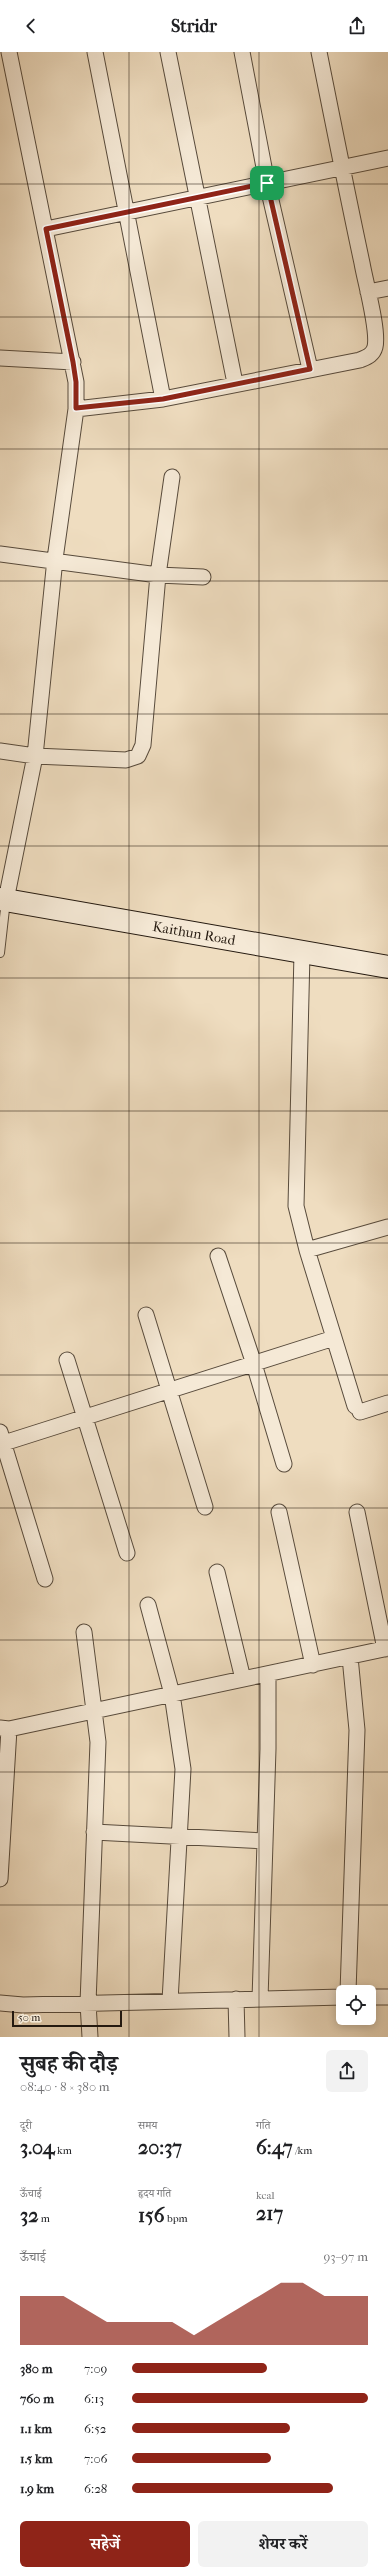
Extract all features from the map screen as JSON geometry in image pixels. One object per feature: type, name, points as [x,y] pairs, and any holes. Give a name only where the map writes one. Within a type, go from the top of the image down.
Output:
[{"type":"street","points":[[3,899],[35,756],[55,560],[76,408],[76,382],[73,362],[9,52]]},
{"type":"street","points":[[95,52],[163,399]]},
{"type":"street","points":[[168,52],[235,383]]},
{"type":"street","points":[[242,52],[267,183],[310,369]]},
{"type":"street","points":[[76,408],[163,399],[235,383],[369,357],[381,333],[368,292],[319,52]]},
{"type":"street","points":[[46,229],[388,158]]},
{"type":"street","points":[[368,292],[388,288]]},
{"type":"street","points":[[0,358],[73,362]]},
{"type":"street","points":[[0,751],[35,756],[126,760],[138,756],[143,745],[158,575],[172,477]]},
{"type":"street","points":[[0,554],[55,560],[158,575],[203,577]]},
{"type":"street","name":"Kaithun Road","points":[[3,899],[388,967]]},
{"type":"street","points":[[302,953],[296,1206],[307,1250],[357,1409],[388,1403]]},
{"type":"street","points":[[307,1250],[388,1228]]},
{"type":"street","points":[[218,1256],[254,1364],[284,1464]]},
{"type":"street","points":[[146,1315],[205,1507]]},
{"type":"street","points":[[45,1579],[2,1438],[85,1417],[334,1338]]},
{"type":"street","points":[[67,1360],[127,1553]]},
{"type":"street","points":[[279,1512],[313,1665]]},
{"type":"street","points":[[0,1879],[4,1729],[313,1665],[386,1648],[357,1512]]},
{"type":"street","points":[[217,1572],[243,1679]]},
{"type":"street","points":[[148,1605],[172,1694],[183,1769],[181,1837],[170,2001]]},
{"type":"street","points":[[84,1632],[96,1710],[98,1742],[88,2003],[90,2037]]},
{"type":"street","points":[[348,1985],[357,1730],[350,1657]]},
{"type":"street","points":[[260,1999],[268,1674]]},
{"type":"street","points":[[94,1832],[265,1841]]},
{"type":"street","points":[[0,2003],[88,2003],[336,1997]]},
{"type":"street","points":[[376,1997],[388,1997]]},
{"type":"street","points":[[236,1999],[237,2037]]},
{"type":"lane","points":[[0,953],[3,899]]},
{"type":"route","points":[[267,183],[310,369],[235,383],[163,399],[76,408],[76,382],[73,362],[46,229],[267,183]]}]
